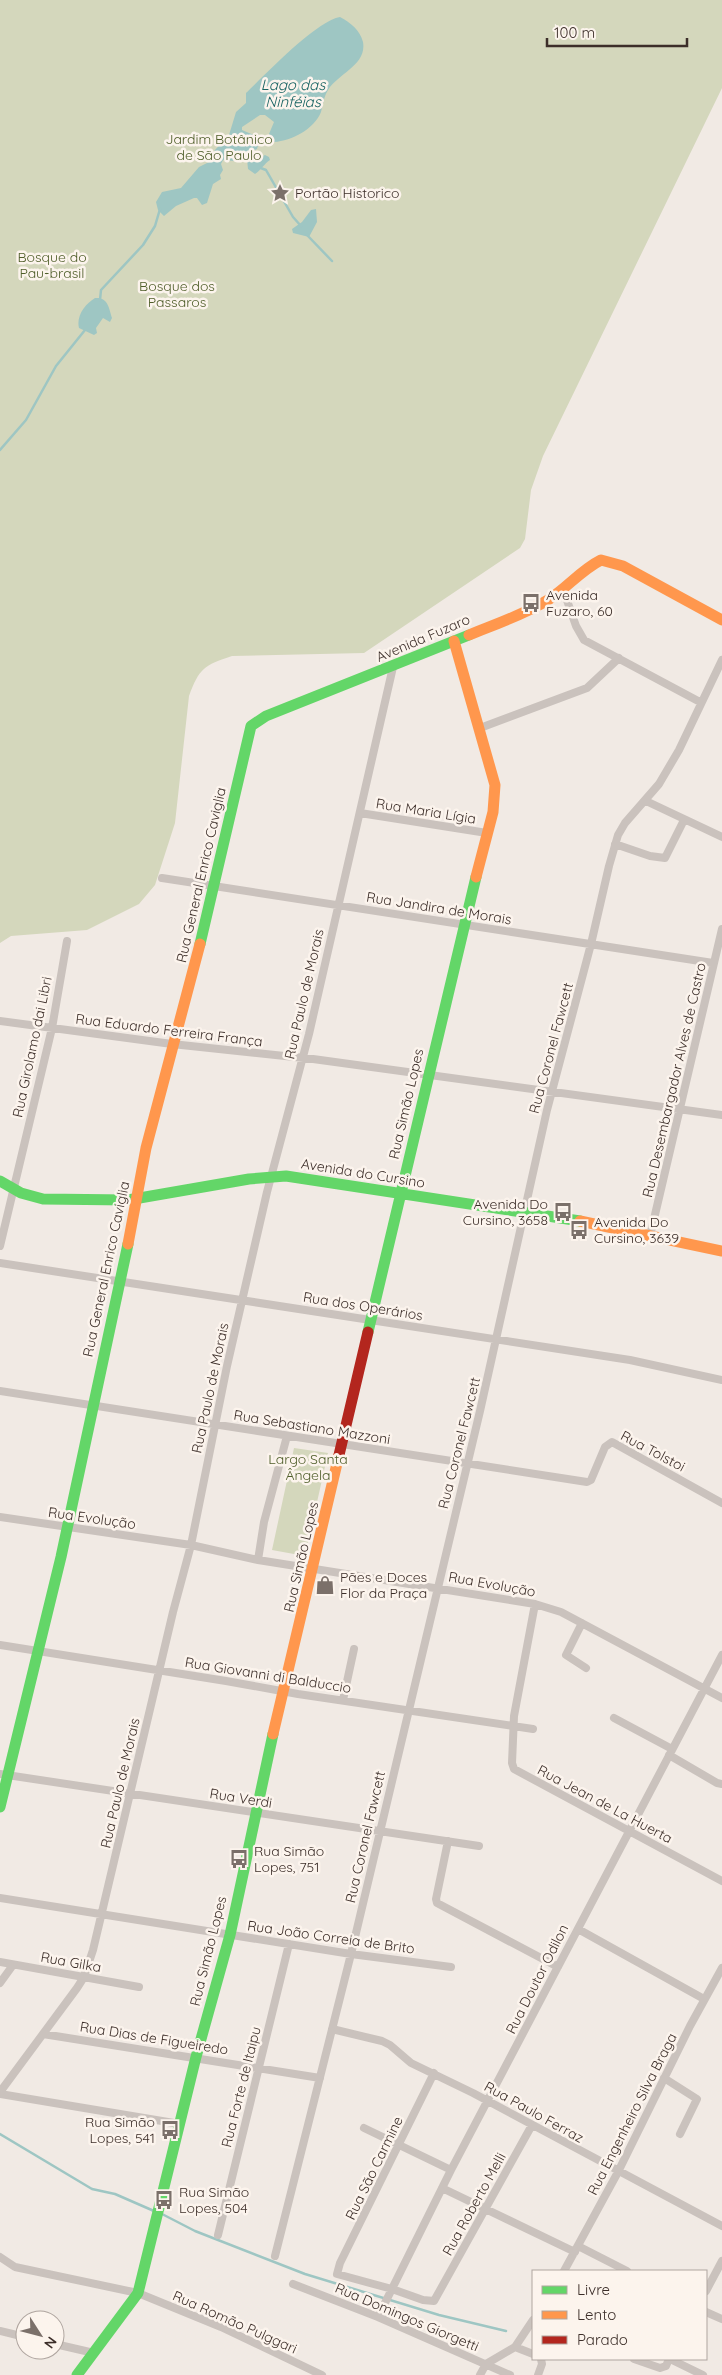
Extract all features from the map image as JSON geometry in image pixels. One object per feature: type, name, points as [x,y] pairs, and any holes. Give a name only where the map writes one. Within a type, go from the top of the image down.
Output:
[{"type":"street","name":"Avenida Fuzaro","points":[[248,738],[250,726],[258,720],[524,612],[563,589],[591,565],[601,560],[623,566],[722,620]]},
{"type":"street","points":[[563,589],[576,626],[584,640],[700,702]]},
{"type":"street","name":"Rua Simão Lopes","points":[[77,2375],[138,2293],[196,2057],[230,1934],[255,1812],[314,1568],[370,1320],[464,925],[493,812],[494,785],[480,728],[454,641]]},
{"type":"street","points":[[480,728],[587,688],[619,658]]},
{"type":"street","name":"Rua Coronel Fawcett","points":[[275,2256],[351,1954],[378,1832],[409,1711],[466,1464],[497,1341],[552,1092],[615,844],[625,823],[659,784],[679,750],[700,702],[722,660]]},
{"type":"street","name":"Rua Paulo de Morais","points":[[180,2124],[0,2093],[84,1977],[102,1915],[159,1670],[191,1546],[215,1425],[243,1300],[360,813],[393,666]]},
{"type":"street","name":"Rua General Enrico Caviglia","points":[[0,1807],[4,1774],[38,1653],[67,1527],[120,1281],[146,1148],[215,886],[248,738]]},
{"type":"street","points":[[646,801],[722,837]]},
{"type":"street","name":"Rua Maria Lígia","points":[[360,813],[487,833]]},
{"type":"street","points":[[615,844],[650,856],[665,858],[684,820]]},
{"type":"street","name":"Rua Jandira de Morais","points":[[162,878],[713,963]]},
{"type":"street","name":"Rua Desembargador Alves de Castro","points":[[650,1236],[722,929]]},
{"type":"street","name":"Rua Girolamo dai Libri","points":[[0,1246],[12,1189],[52,1028],[67,941]]},
{"type":"street","name":"Rua Eduardo Ferreira França","points":[[0,1021],[172,1044],[302,1058],[722,1115]]},
{"type":"street","name":"Avenida do Cursino","points":[[0,1181],[12,1189],[43,1199],[137,1199],[272,1176],[326,1182],[526,1214],[565,1218],[722,1251]]},
{"type":"street","name":"Rua dos Operários","points":[[0,1262],[497,1341],[630,1360],[722,1380]]},
{"type":"street","name":"Rua Sebastiano Mazzoni","points":[[0,1391],[466,1464],[587,1482],[591,1480]]},
{"type":"street","points":[[258,1560],[264,1522],[287,1436]]},
{"type":"street","name":"Rua Tolstoi","points":[[591,1480],[605,1447],[612,1442],[722,1502]]},
{"type":"street","name":"Rua Evolução","points":[[0,1517],[191,1546],[258,1560],[438,1587],[535,1604],[561,1612],[722,1698]]},
{"type":"street","points":[[513,1727],[535,1604]]},
{"type":"street","points":[[582,1623],[566,1655],[586,1668]]},
{"type":"street","name":"Rua Giovanni di Balduccio","points":[[0,1645],[38,1653],[159,1670],[284,1692],[533,1729]]},
{"type":"street","points":[[343,1700],[354,1649]]},
{"type":"street","name":"Rua Doutor Odilon","points":[[378,2316],[451,2170],[722,1655]]},
{"type":"street","points":[[614,1718],[717,1783],[722,1784]]},
{"type":"street","name":"Rua Jean de La Huerta","points":[[513,1727],[512,1763],[514,1769],[722,1881]]},
{"type":"street","name":"Rua Verdi","points":[[4,1774],[479,1846]]},
{"type":"street","points":[[448,1841],[436,1899],[437,1903],[558,1967]]},
{"type":"street","name":"Rua João Correia de Brito","points":[[0,1898],[351,1954],[451,1967]]},
{"type":"street","points":[[578,1929],[704,1999]]},
{"type":"street","name":"Rua Forte de Itaipu","points":[[218,2235],[289,1944]]},
{"type":"street","name":"Rua Gilka","points":[[0,1962],[139,1987]]},
{"type":"street","points":[[0,1983],[13,1965]]},
{"type":"street","name":"Rua Engenheiro Silva Braga","points":[[565,2270],[618,2172],[704,1999],[722,1968]]},
{"type":"street","name":"Rua Paulo Ferraz","points":[[332,2029],[382,2041],[411,2063],[487,2101],[722,2226]]},
{"type":"street","name":"Rua Dias de Figueiredo","points":[[43,2034],[320,2078]]},
{"type":"street","name":"Rua São Carmine","points":[[390,2291],[337,2274],[340,2263],[434,2074]]},
{"type":"street","points":[[664,2078],[697,2099],[680,2134]]},
{"type":"street","name":"Rua Roberto Melli","points":[[390,2291],[430,2302],[438,2296],[532,2125]]},
{"type":"street","points":[[364,2128],[451,2170]]},
{"type":"street","points":[[442,2188],[625,2270]]},
{"type":"street","name":"Rua Romão Pulggari","points":[[0,2257],[15,2267],[138,2293],[221,2327],[322,2375]]},
{"type":"street","points":[[707,2289],[722,2261]]},
{"type":"street","name":"Rua Domingos Giorgetti","points":[[293,2284],[378,2316],[510,2375]]},
{"type":"street","points":[[707,2312],[722,2319]]},
{"type":"street","points":[[480,2375],[486,2364],[515,2346],[532,2322]]},
{"type":"street","points":[[0,2330],[15,2334]]},
{"type":"street","points":[[65,2346],[94,2353]]},
{"type":"street","points":[[515,2346],[532,2354]]},
{"type":"street","points":[[538,2375],[542,2364],[541,2360]]},
{"type":"street","points":[[637,2360],[660,2368],[668,2361],[703,2375]]},
{"type":"green space","points":[[0,0],[722,0],[722,88],[543,456],[531,490],[525,539],[520,548],[364,653],[232,656],[209,665],[196,680],[189,696],[175,823],[155,885],[139,904],[87,930],[11,936],[0,943]]},
{"type":"green space","name":"Largo Santa Ângela","points":[[294,1448],[328,1453],[305,1556],[272,1550]]},
{"type":"water","name":"Lago das Ninféias","points":[[340,17],[357,30],[362,38],[363,50],[357,63],[328,90],[321,112],[313,124],[295,137],[274,142],[269,134],[274,122],[265,115],[260,115],[242,127],[242,130],[256,136],[259,142],[257,149],[250,152],[250,156],[259,158],[265,155],[270,160],[255,174],[248,169],[247,159],[244,157],[235,161],[223,160],[221,164],[223,170],[220,175],[221,179],[213,184],[207,203],[202,205],[197,198],[194,198],[176,206],[164,216],[158,210],[156,202],[162,192],[181,188],[199,167],[211,161],[215,150],[229,135],[236,112],[246,103],[246,93],[305,38],[318,28]]},
{"type":"water","points":[[316,209],[317,222],[309,237],[293,233],[292,229],[302,222],[311,210]]},
{"type":"water","points":[[95,298],[105,301],[112,318],[110,322],[103,318],[96,328],[97,333],[94,335],[79,328],[78,324],[82,311]]},
{"type":"waterway","points":[[258,167],[266,170],[293,217],[301,226]]},
{"type":"waterway","points":[[100,300],[101,290],[143,245],[155,226],[160,209]]},
{"type":"waterway","points":[[307,235],[332,261]]},
{"type":"waterway","points":[[0,450],[26,420],[56,366],[85,330]]},
{"type":"waterway","points":[[0,2134],[92,2189],[115,2194],[154,2211]]},
{"type":"waterway","points":[[162,2214],[195,2231],[305,2274],[439,2315],[506,2331]]},
{"type":"traffic: fast","points":[[200,944],[251,726],[266,716],[469,635]]},
{"type":"traffic: fast","points":[[368,1332],[476,877]]},
{"type":"traffic: fast","points":[[0,1181],[21,1193],[43,1199],[128,1200],[249,1179],[286,1176],[580,1221]]},
{"type":"traffic: fast","points":[[0,1807],[61,1557],[128,1244]]},
{"type":"traffic: fast","points":[[77,2375],[138,2293],[196,2057],[230,1935],[273,1734]]},
{"type":"traffic: slow","points":[[469,635],[519,615],[548,600],[601,560],[623,566],[722,620]]},
{"type":"traffic: slow","points":[[454,641],[495,785],[493,812],[476,877]]},
{"type":"traffic: slow","points":[[128,1244],[146,1148],[200,944]]},
{"type":"traffic: slow","points":[[580,1221],[722,1251]]},
{"type":"traffic: slow","points":[[273,1734],[339,1455]]},
{"type":"traffic: jam","points":[[339,1455],[368,1332]]},
{"type":"place","name":"Portão Historico","points":[[280,193]]},
{"type":"place","name":"Avenida Fuzaro, 60","points":[[531,603]]},
{"type":"place","name":"Avenida Do Cursino, 3658","points":[[563,1212]]},
{"type":"place","name":"Avenida Do Cursino, 3639","points":[[579,1230]]},
{"type":"place","name":"Pães e Doces Flor da Praça","points":[[325,1585]]},
{"type":"place","name":"Rua Simão Lopes, 751","points":[[239,1859]]},
{"type":"place","name":"Rua Simão Lopes, 541","points":[[170,2130]]},
{"type":"place","name":"Rua Simão Lopes, 504","points":[[164,2200]]},
{"type":"park label","name":"Jardim Botânico de São Paulo","points":[[219,148]]},
{"type":"park label","name":"Bosque do Pau-brasil","points":[[52,266]]},
{"type":"park label","name":"Bosque dos Passaros","points":[[177,294]]}]
